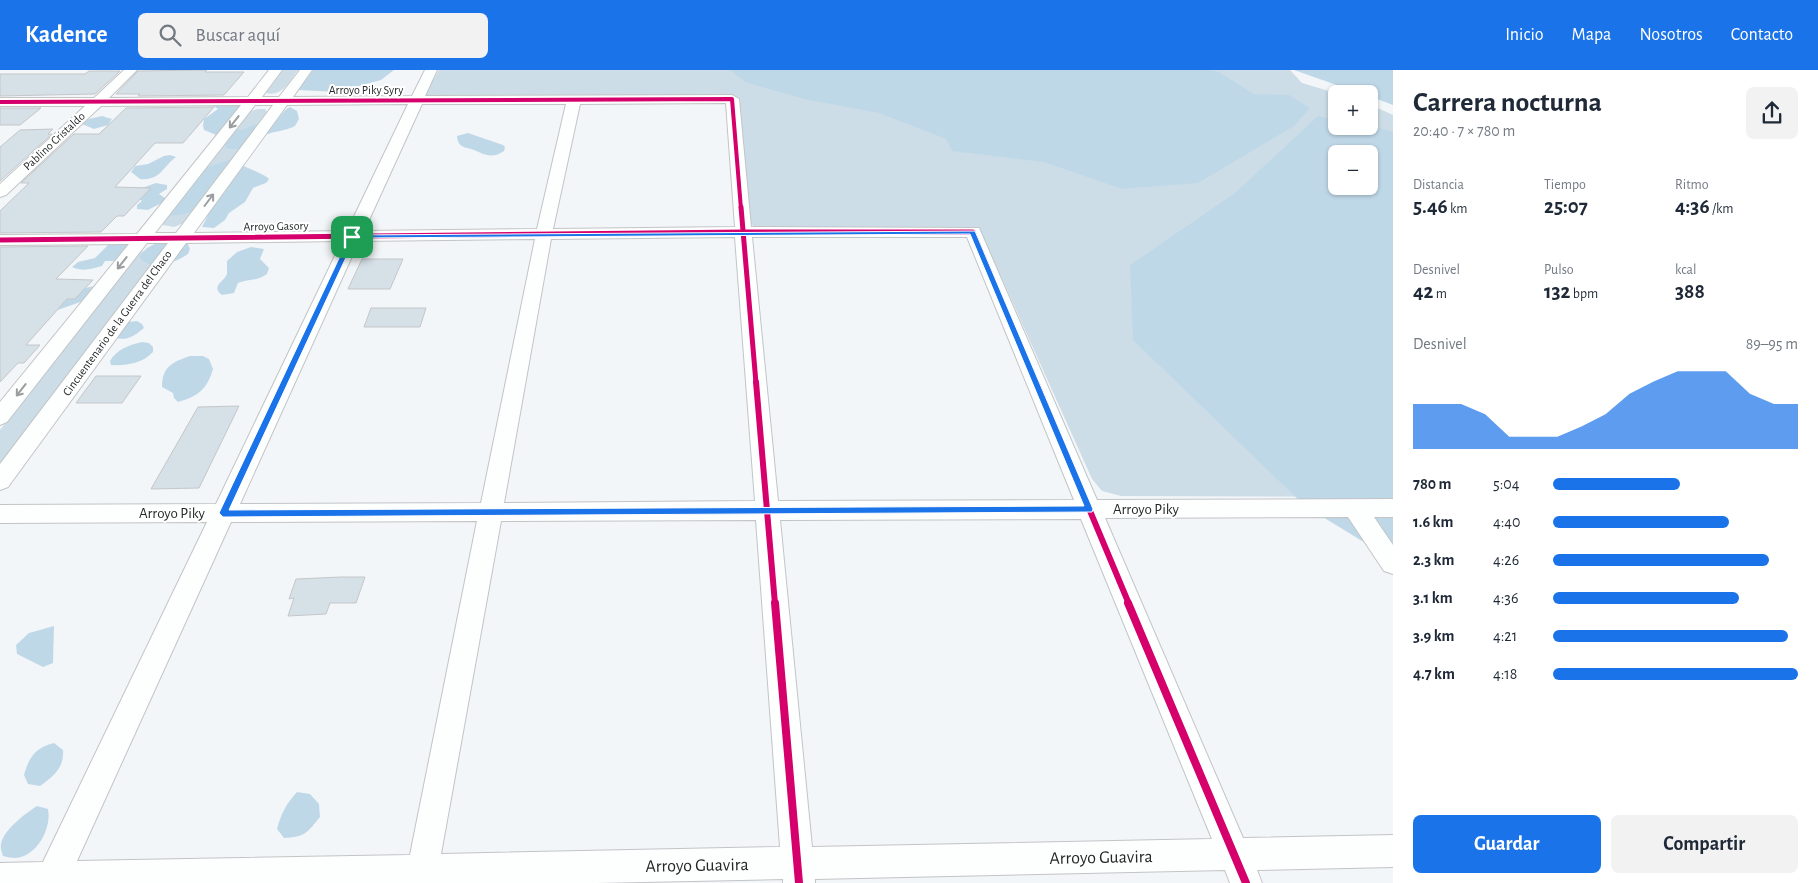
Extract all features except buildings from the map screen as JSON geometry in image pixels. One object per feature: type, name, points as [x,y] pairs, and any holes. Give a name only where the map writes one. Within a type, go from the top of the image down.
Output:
[{"type":"street","name":"Pablino Cristaldo","points":[[0,192],[130,70]]},
{"type":"street","name":"Cincuentenario de la Guerra del Chaco","points":[[0,417],[276,70]]},
{"type":"street","name":"Cincuentenario de la Guerra del Chaco","points":[[0,481],[179,238],[306,70]]},
{"type":"street","points":[[52,881],[430,70]]},
{"type":"street","points":[[421,877],[544,234],[574,100]]},
{"type":"street","name":"Arroyo Piky Syry","points":[[0,102],[732,100],[743,232]]},
{"type":"street","points":[[743,232],[798,873]]},
{"type":"street","name":"Arroyo Gasory","points":[[0,240],[743,232],[972,232],[1089,509]]},
{"type":"street","points":[[1354,508],[1393,564]]},
{"type":"street","name":"Arroyo Piky","points":[[0,514],[1393,508]]},
{"type":"street","points":[[1089,509],[1246,883]]},
{"type":"street","name":"Arroyo Guavira","points":[[0,879],[52,881],[798,873],[1234,855],[1393,852]]},
{"type":"shaded area","points":[[283,70],[298,70],[285,87],[277,93],[266,93]]},
{"type":"shaded area","points":[[313,70],[394,70],[381,80],[337,92],[298,90]]},
{"type":"shaded area","points":[[439,70],[1290,70],[1302,83],[1328,91],[1328,135],[1378,135],[1378,108],[1393,115],[1393,497],[1121,496],[1102,491],[1092,479],[981,232],[967,228],[756,228],[751,224],[739,101],[426,96]]},
{"type":"shaded area","points":[[730,70],[1210,70],[1219,72],[1254,94],[1289,95],[1310,108],[1294,126],[1198,183],[1122,189],[1044,162],[952,151],[946,139],[879,113],[804,99],[745,82]]},
{"type":"shaded area","points":[[1294,70],[1393,70],[1393,105],[1378,99],[1378,85],[1336,85]]},
{"type":"shaded area","points":[[216,103],[242,105],[236,129],[239,130],[254,125],[270,126],[290,107],[297,111],[299,119],[295,126],[265,135],[245,148],[226,148],[224,135],[216,135],[204,130],[204,119],[218,109],[213,106]]},
{"type":"shaded area","points":[[265,109],[267,112],[184,223],[174,227],[163,225],[251,111]]},
{"type":"shaded area","points":[[102,116],[112,119],[108,125],[94,129],[82,124],[89,119]]},
{"type":"shaded area","points":[[1318,116],[1328,118],[1328,135],[1378,135],[1378,128],[1393,132],[1393,560],[1305,506],[1133,340],[1130,265],[1235,193]]},
{"type":"shaded area","points":[[468,133],[503,145],[505,147],[504,151],[496,155],[489,155],[462,146],[457,136]]},
{"type":"shaded area","points":[[170,155],[176,157],[153,178],[140,179],[131,172],[135,166],[148,164]]},
{"type":"shaded area","points":[[229,160],[269,179],[266,183],[253,188],[245,202],[229,213],[225,220],[214,228],[202,227],[208,215],[202,213],[192,212],[169,215],[185,192],[193,185],[196,176],[205,168]]},
{"type":"shaded area","points":[[156,183],[167,185],[167,189],[159,194],[165,198],[165,201],[148,210],[137,209],[137,205],[142,201],[139,199],[142,188]]},
{"type":"shaded area","points":[[164,239],[187,242],[190,249],[188,254],[170,263],[157,265],[144,262],[139,257],[147,248]]},
{"type":"shaded area","points":[[129,242],[129,248],[115,261],[105,261],[102,266],[87,269],[72,267],[78,262],[95,258],[110,243]]},
{"type":"shaded area","points":[[251,247],[264,249],[260,259],[269,268],[267,274],[260,278],[238,283],[234,293],[222,295],[217,289],[227,274],[227,261],[237,252]]},
{"type":"shaded area","points":[[148,249],[159,254],[0,465],[0,430],[139,253]]},
{"type":"shaded area","points":[[95,286],[86,300],[52,312],[45,306],[85,288]]},
{"type":"shaded area","points":[[137,321],[144,328],[137,334],[125,339],[112,336],[128,322]]},
{"type":"shaded area","points":[[142,342],[149,343],[153,347],[153,352],[149,356],[134,363],[111,365],[110,361],[120,351],[128,346]]},
{"type":"shaded area","points":[[190,356],[203,356],[209,359],[213,369],[208,382],[201,391],[178,402],[174,398],[173,393],[162,387],[162,380],[169,366]]},
{"type":"shaded area","points":[[54,626],[53,663],[43,667],[17,654],[16,645],[29,633]]},
{"type":"shaded area","points":[[54,743],[63,750],[60,767],[50,779],[40,786],[28,784],[24,775],[31,758],[37,751]]},
{"type":"shaded area","points":[[297,792],[310,794],[319,804],[320,817],[305,833],[297,837],[284,838],[277,829],[284,809]]},
{"type":"shaded area","points":[[37,806],[48,809],[49,817],[48,825],[41,840],[30,853],[23,856],[10,858],[3,856],[1,845],[6,833],[16,822]]},
{"type":"cycle path","points":[[0,102],[732,99],[799,883]]},
{"type":"cycle path","points":[[0,240],[743,232],[973,232],[1246,883]]},
{"type":"route","points":[[743,232],[972,232],[1089,509],[223,513],[352,237],[743,232]]}]
